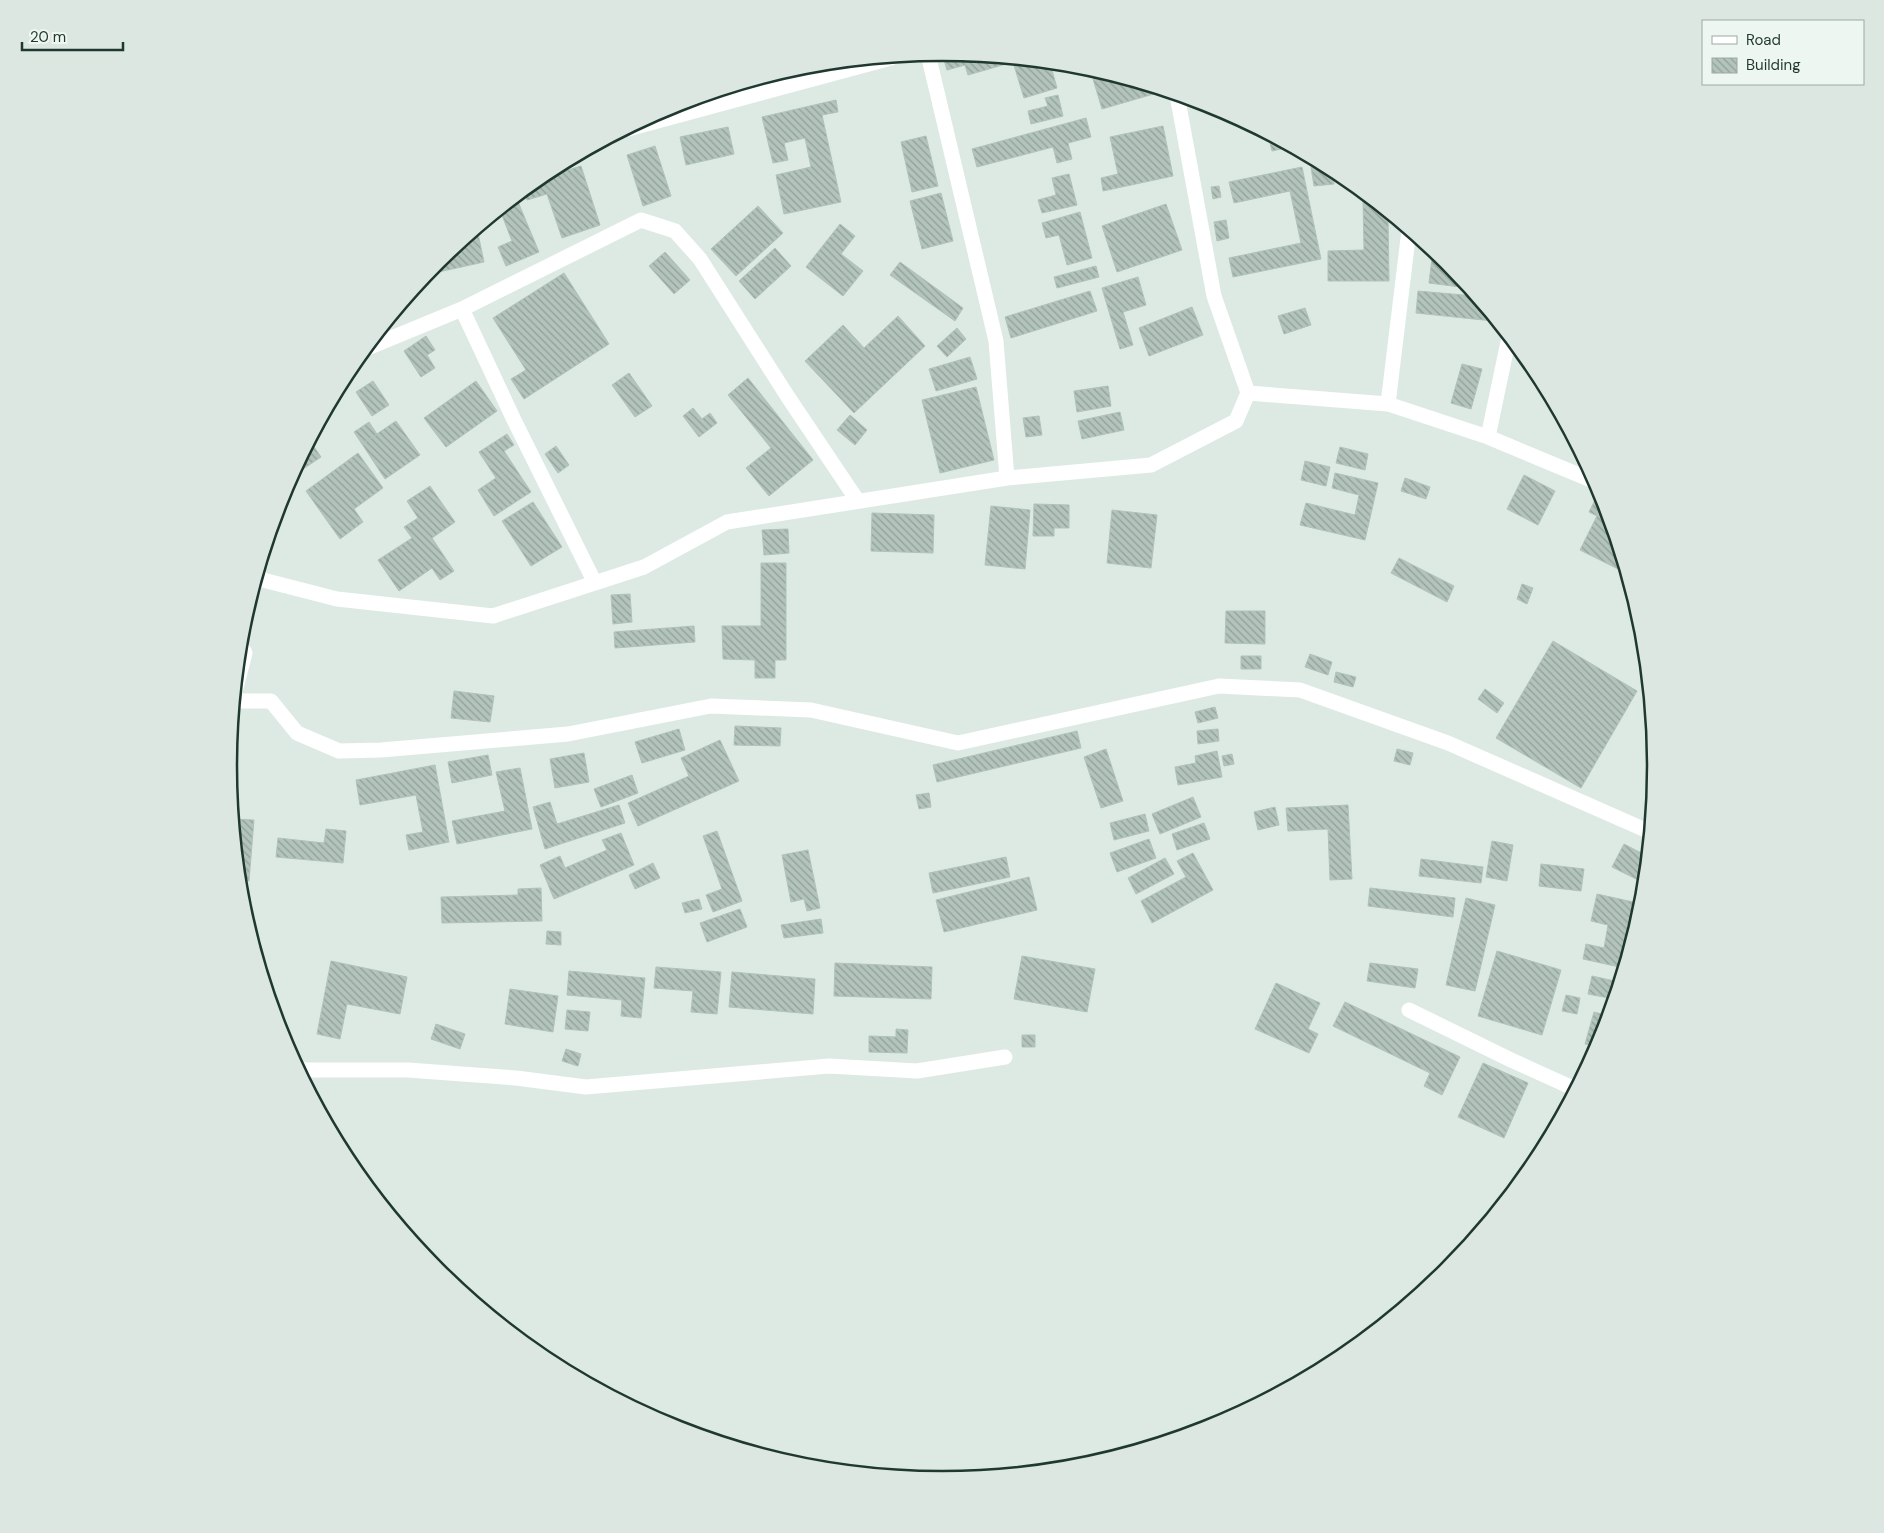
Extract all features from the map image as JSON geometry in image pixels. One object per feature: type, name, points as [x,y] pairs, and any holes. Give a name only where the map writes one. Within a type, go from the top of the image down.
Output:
[{"type":"street","points":[[930,62],[996,341],[1007,478]]},
{"type":"street","points":[[710,101],[855,67]]},
{"type":"street","points":[[262,579],[336,599],[492,616],[594,581],[644,567],[726,522],[1007,478],[1151,465],[1236,421],[1248,393],[1214,296],[1178,102]]},
{"type":"street","points":[[377,344],[462,309],[641,220],[674,231],[700,259],[788,397],[857,500]]},
{"type":"street","points":[[1388,404],[1408,237]]},
{"type":"street","points":[[462,309],[514,420],[594,581]]},
{"type":"street","points":[[1488,437],[1507,345]]},
{"type":"street","points":[[1248,393],[1388,404],[1488,437],[1585,477]]},
{"type":"street","points":[[240,701],[271,701],[297,733],[339,751],[356,751],[568,734],[711,706],[812,710],[958,743],[1218,686],[1300,690],[1448,743],[1644,829]]},
{"type":"street","points":[[1409,1010],[1570,1087]]},
{"type":"street","points":[[305,1070],[408,1070],[516,1078],[586,1087],[829,1066],[917,1071],[1005,1057]]},
{"type":"building","points":[[944,61],[1005,64],[968,75],[965,65],[947,70]]},
{"type":"building","points":[[1014,65],[1052,70],[1057,88],[1024,98]]},
{"type":"building","points":[[1093,79],[1125,85],[1153,94],[1102,109]]},
{"type":"building","points":[[1058,95],[1063,116],[1031,124],[1028,111],[1048,106],[1045,98]]},
{"type":"building","points":[[836,100],[838,112],[822,115],[841,202],[784,214],[776,175],[811,167],[805,138],[784,143],[788,160],[773,163],[762,117]]},
{"type":"building","points":[[1086,118],[1091,137],[1068,143],[1072,159],[1057,163],[1053,147],[977,167],[972,149]]},
{"type":"building","points":[[1163,126],[1173,176],[1103,191],[1101,178],[1118,174],[1110,137]]},
{"type":"building","points":[[728,127],[734,154],[686,165],[680,137]]},
{"type":"building","points":[[926,136],[938,186],[912,192],[901,142]]},
{"type":"building","points":[[1270,143],[1282,149],[1272,151]]},
{"type":"building","points":[[655,146],[671,196],[643,206],[627,155]]},
{"type":"building","points":[[581,166],[600,225],[562,238],[547,194],[527,200],[526,197],[564,171]]},
{"type":"building","points":[[1302,167],[1321,259],[1233,277],[1229,258],[1301,243],[1290,191],[1234,203],[1229,182]]},
{"type":"building","points":[[1311,167],[1333,180],[1334,184],[1314,186]]},
{"type":"building","points":[[1069,174],[1077,205],[1042,213],[1038,200],[1056,195],[1052,178]]},
{"type":"building","points":[[1219,186],[1221,197],[1213,199],[1211,187]]},
{"type":"building","points":[[941,193],[953,241],[922,249],[910,201]]},
{"type":"building","points":[[1363,201],[1388,221],[1389,281],[1328,281],[1328,251],[1364,250]]},
{"type":"building","points":[[519,203],[539,252],[506,266],[498,247],[512,241],[502,216]]},
{"type":"building","points":[[1166,204],[1182,250],[1117,272],[1102,226]]},
{"type":"building","points":[[758,206],[783,233],[736,276],[711,249]]},
{"type":"building","points":[[1080,212],[1092,258],[1067,265],[1059,235],[1046,238],[1042,223]]},
{"type":"building","points":[[1226,220],[1229,238],[1217,241],[1214,222]]},
{"type":"building","points":[[840,224],[855,236],[841,254],[863,271],[843,296],[806,267]]},
{"type":"building","points":[[478,235],[484,262],[439,272]]},
{"type":"building","points":[[775,248],[791,266],[755,299],[739,281]]},
{"type":"building","points":[[665,252],[690,280],[674,294],[649,266]]},
{"type":"building","points":[[1432,259],[1459,287],[1429,283]]},
{"type":"building","points":[[900,262],[963,308],[955,321],[890,275]]},
{"type":"building","points":[[1096,266],[1099,277],[1057,288],[1054,277]]},
{"type":"building","points":[[564,273],[609,344],[524,399],[511,379],[526,370],[493,318]]},
{"type":"building","points":[[1138,277],[1146,305],[1123,312],[1133,345],[1120,349],[1102,288]]},
{"type":"building","points":[[1090,291],[1097,311],[1011,338],[1005,317]]},
{"type":"building","points":[[1418,291],[1467,295],[1488,321],[1416,313]]},
{"type":"building","points":[[1192,307],[1203,335],[1149,356],[1139,328]]},
{"type":"building","points":[[1305,308],[1311,325],[1284,334],[1278,316]]},
{"type":"building","points":[[898,316],[925,346],[854,413],[805,361],[843,325],[864,348]]},
{"type":"building","points":[[957,328],[966,339],[947,357],[937,346]]},
{"type":"building","points":[[426,336],[435,350],[427,355],[435,368],[421,377],[404,351]]},
{"type":"building","points":[[970,357],[977,379],[936,391],[929,369]]},
{"type":"building","points":[[1462,364],[1482,369],[1471,409],[1451,403]]},
{"type":"building","points":[[629,373],[652,406],[635,417],[612,385]]},
{"type":"building","points":[[748,378],[813,460],[769,496],[746,468],[771,448],[728,395]]},
{"type":"building","points":[[373,381],[389,405],[372,416],[356,392]]},
{"type":"building","points":[[476,381],[497,411],[446,447],[424,418]]},
{"type":"building","points":[[1108,386],[1111,406],[1077,412],[1074,391]]},
{"type":"building","points":[[976,387],[994,460],[940,473],[922,400]]},
{"type":"building","points":[[693,408],[702,419],[710,413],[717,423],[699,437],[683,416]]},
{"type":"building","points":[[1120,412],[1124,430],[1082,439],[1078,421]]},
{"type":"building","points":[[850,415],[867,430],[855,445],[837,430]]},
{"type":"building","points":[[1039,416],[1042,435],[1026,437],[1023,418]]},
{"type":"building","points":[[396,421],[420,455],[385,479],[362,444]]},
{"type":"building","points":[[369,422],[377,434],[362,444],[354,432]]},
{"type":"building","points":[[507,434],[514,445],[504,451],[531,492],[494,516],[478,490],[496,478],[479,452]]},
{"type":"building","points":[[314,446],[321,457],[303,469]]},
{"type":"building","points":[[556,446],[569,465],[558,473],[545,454]]},
{"type":"building","points":[[1340,447],[1368,454],[1365,470],[1336,463]]},
{"type":"building","points":[[358,453],[383,488],[354,509],[363,522],[340,539],[306,491]]},
{"type":"building","points":[[1305,461],[1330,467],[1326,486],[1301,480]]},
{"type":"building","points":[[1335,473],[1378,483],[1365,540],[1300,525],[1306,503],[1355,515],[1359,495],[1332,488]]},
{"type":"building","points":[[1524,475],[1555,491],[1538,525],[1507,509]]},
{"type":"building","points":[[1405,478],[1430,487],[1426,499],[1401,491]]},
{"type":"building","points":[[430,486],[455,522],[432,538],[454,571],[440,580],[432,568],[399,591],[378,560],[412,538],[404,527],[418,518],[407,501]]},
{"type":"building","points":[[1595,500],[1619,569],[1580,550],[1597,516],[1589,512]]},
{"type":"building","points":[[533,502],[562,547],[531,566],[502,521]]},
{"type":"building","points":[[1034,504],[1069,505],[1069,528],[1054,528],[1054,536],[1033,536]]},
{"type":"building","points":[[991,506],[1030,510],[1025,569],[985,565]]},
{"type":"building","points":[[1112,510],[1157,515],[1151,568],[1107,563]]},
{"type":"building","points":[[872,513],[934,515],[933,553],[871,551]]},
{"type":"building","points":[[788,529],[789,553],[764,555],[762,530]]},
{"type":"building","points":[[1399,558],[1454,586],[1447,602],[1391,573]]},
{"type":"building","points":[[761,563],[786,563],[786,660],[775,660],[775,678],[755,678],[755,660],[723,659],[722,626],[761,626]]},
{"type":"building","points":[[1522,584],[1533,588],[1527,604],[1517,599]]},
{"type":"building","points":[[630,594],[632,622],[613,624],[611,595]]},
{"type":"building","points":[[1226,611],[1265,611],[1265,644],[1225,643]]},
{"type":"building","points":[[694,626],[695,642],[615,648],[614,632]]},
{"type":"building","points":[[1553,641],[1637,691],[1581,788],[1496,738]]},
{"type":"building","points":[[1310,654],[1332,662],[1328,675],[1305,667]]},
{"type":"building","points":[[1241,656],[1261,656],[1261,669],[1241,669]]},
{"type":"building","points":[[1336,672],[1356,677],[1353,687],[1334,682]]},
{"type":"building","points":[[1485,689],[1504,703],[1497,713],[1478,699]]},
{"type":"building","points":[[454,691],[494,696],[490,722],[451,718]]},
{"type":"building","points":[[1215,707],[1218,718],[1198,723],[1195,712]]},
{"type":"building","points":[[735,726],[781,728],[780,746],[734,745]]},
{"type":"building","points":[[679,729],[685,750],[642,763],[635,742]]},
{"type":"building","points":[[1218,729],[1219,741],[1198,744],[1197,731]]},
{"type":"building","points":[[1077,731],[1081,748],[937,782],[933,765]]},
{"type":"building","points":[[720,740],[739,781],[638,826],[628,803],[689,776],[681,758]]},
{"type":"building","points":[[1106,749],[1123,801],[1101,808],[1084,757]]},
{"type":"building","points":[[1397,749],[1413,753],[1410,765],[1394,761]]},
{"type":"building","points":[[1217,751],[1222,777],[1178,785],[1175,767],[1196,763],[1195,756]]},
{"type":"building","points":[[584,753],[589,782],[555,788],[550,759]]},
{"type":"building","points":[[1232,754],[1234,764],[1224,766],[1222,756]]},
{"type":"building","points":[[488,755],[492,775],[452,783],[448,762]]},
{"type":"building","points":[[435,765],[449,842],[409,850],[406,835],[423,832],[416,795],[360,805],[356,780]]},
{"type":"building","points":[[520,768],[532,829],[457,844],[452,821],[505,811],[496,772]]},
{"type":"building","points":[[632,775],[638,793],[601,807],[594,789]]},
{"type":"building","points":[[929,793],[931,807],[919,809],[916,795]]},
{"type":"building","points":[[1193,797],[1201,817],[1160,834],[1152,814]]},
{"type":"building","points":[[550,802],[557,824],[619,805],[625,823],[545,849],[533,807]]},
{"type":"building","points":[[1348,805],[1352,879],[1330,880],[1328,829],[1288,831],[1286,808]]},
{"type":"building","points":[[1275,807],[1279,825],[1258,830],[1254,812]]},
{"type":"building","points":[[1145,814],[1149,831],[1114,840],[1110,823]]},
{"type":"building","points":[[239,819],[254,820],[249,881],[246,881]]},
{"type":"building","points":[[1204,823],[1210,839],[1177,850],[1172,834]]},
{"type":"building","points":[[326,829],[346,831],[343,863],[276,857],[278,838],[324,843]]},
{"type":"building","points":[[717,831],[742,901],[713,912],[706,895],[722,889],[703,836]]},
{"type":"building","points":[[621,833],[634,865],[554,899],[540,865],[560,856],[565,868],[607,850],[602,840]]},
{"type":"building","points":[[1149,839],[1156,858],[1117,872],[1110,853]]},
{"type":"building","points":[[1492,841],[1513,845],[1507,881],[1486,877]]},
{"type":"building","points":[[1624,844],[1642,853],[1638,880],[1612,867]]},
{"type":"building","points":[[808,850],[820,908],[807,911],[804,899],[791,902],[782,855]]},
{"type":"building","points":[[1193,853],[1213,890],[1152,923],[1141,901],[1186,877],[1177,861]]},
{"type":"building","points":[[1006,857],[1010,877],[933,893],[929,873]]},
{"type":"building","points":[[1165,858],[1174,874],[1136,894],[1128,878]]},
{"type":"building","points":[[1421,859],[1483,867],[1481,883],[1419,876]]},
{"type":"building","points":[[653,863],[660,878],[635,889],[629,875]]},
{"type":"building","points":[[1541,864],[1584,869],[1581,891],[1539,886]]},
{"type":"building","points":[[1029,877],[1037,910],[944,932],[936,900]]},
{"type":"building","points":[[541,888],[542,921],[442,923],[441,897],[518,895],[518,889]]},
{"type":"building","points":[[1370,888],[1455,898],[1453,917],[1368,906]]},
{"type":"building","points":[[1597,894],[1634,902],[1618,967],[1583,959],[1586,944],[1604,948],[1608,925],[1591,921]]},
{"type":"building","points":[[1466,898],[1495,905],[1475,991],[1446,985]]},
{"type":"building","points":[[699,899],[702,909],[685,913],[682,903]]},
{"type":"building","points":[[740,909],[747,927],[707,942],[700,923]]},
{"type":"building","points":[[821,919],[823,933],[784,938],[781,925]]},
{"type":"building","points":[[547,931],[561,932],[561,945],[546,944]]},
{"type":"building","points":[[1497,951],[1561,970],[1542,1035],[1478,1016]]},
{"type":"building","points":[[1022,956],[1095,969],[1087,1012],[1014,999]]},
{"type":"building","points":[[331,961],[407,977],[400,1014],[347,1004],[340,1039],[317,1034]]},
{"type":"building","points":[[835,963],[932,967],[931,999],[834,996]]},
{"type":"building","points":[[1370,963],[1418,969],[1415,988],[1367,981]]},
{"type":"building","points":[[656,967],[721,972],[717,1014],[691,1012],[693,991],[654,988]]},
{"type":"building","points":[[569,971],[645,978],[641,1018],[621,1016],[622,1000],[567,995]]},
{"type":"building","points":[[732,972],[815,979],[813,1014],[729,1007]]},
{"type":"building","points":[[1592,976],[1614,981],[1608,998],[1588,994]]},
{"type":"building","points":[[1276,983],[1320,1003],[1308,1029],[1318,1034],[1309,1053],[1255,1029]]},
{"type":"building","points":[[510,989],[558,996],[553,1032],[505,1024]]},
{"type":"building","points":[[1566,995],[1580,998],[1577,1014],[1562,1011]]},
{"type":"building","points":[[1345,1002],[1460,1057],[1442,1095],[1424,1086],[1430,1073],[1333,1026]]},
{"type":"building","points":[[567,1010],[590,1012],[588,1031],[565,1029]]},
{"type":"building","points":[[1594,1012],[1602,1014],[1590,1045],[1585,1044]]},
{"type":"building","points":[[436,1024],[465,1034],[460,1049],[431,1039]]},
{"type":"building","points":[[896,1029],[908,1030],[907,1053],[869,1052],[869,1036],[896,1037]]},
{"type":"building","points":[[1022,1035],[1035,1035],[1035,1047],[1022,1047]]},
{"type":"building","points":[[566,1049],[581,1054],[578,1066],[562,1061]]},
{"type":"building","points":[[1483,1063],[1528,1083],[1504,1138],[1458,1117]]}]
